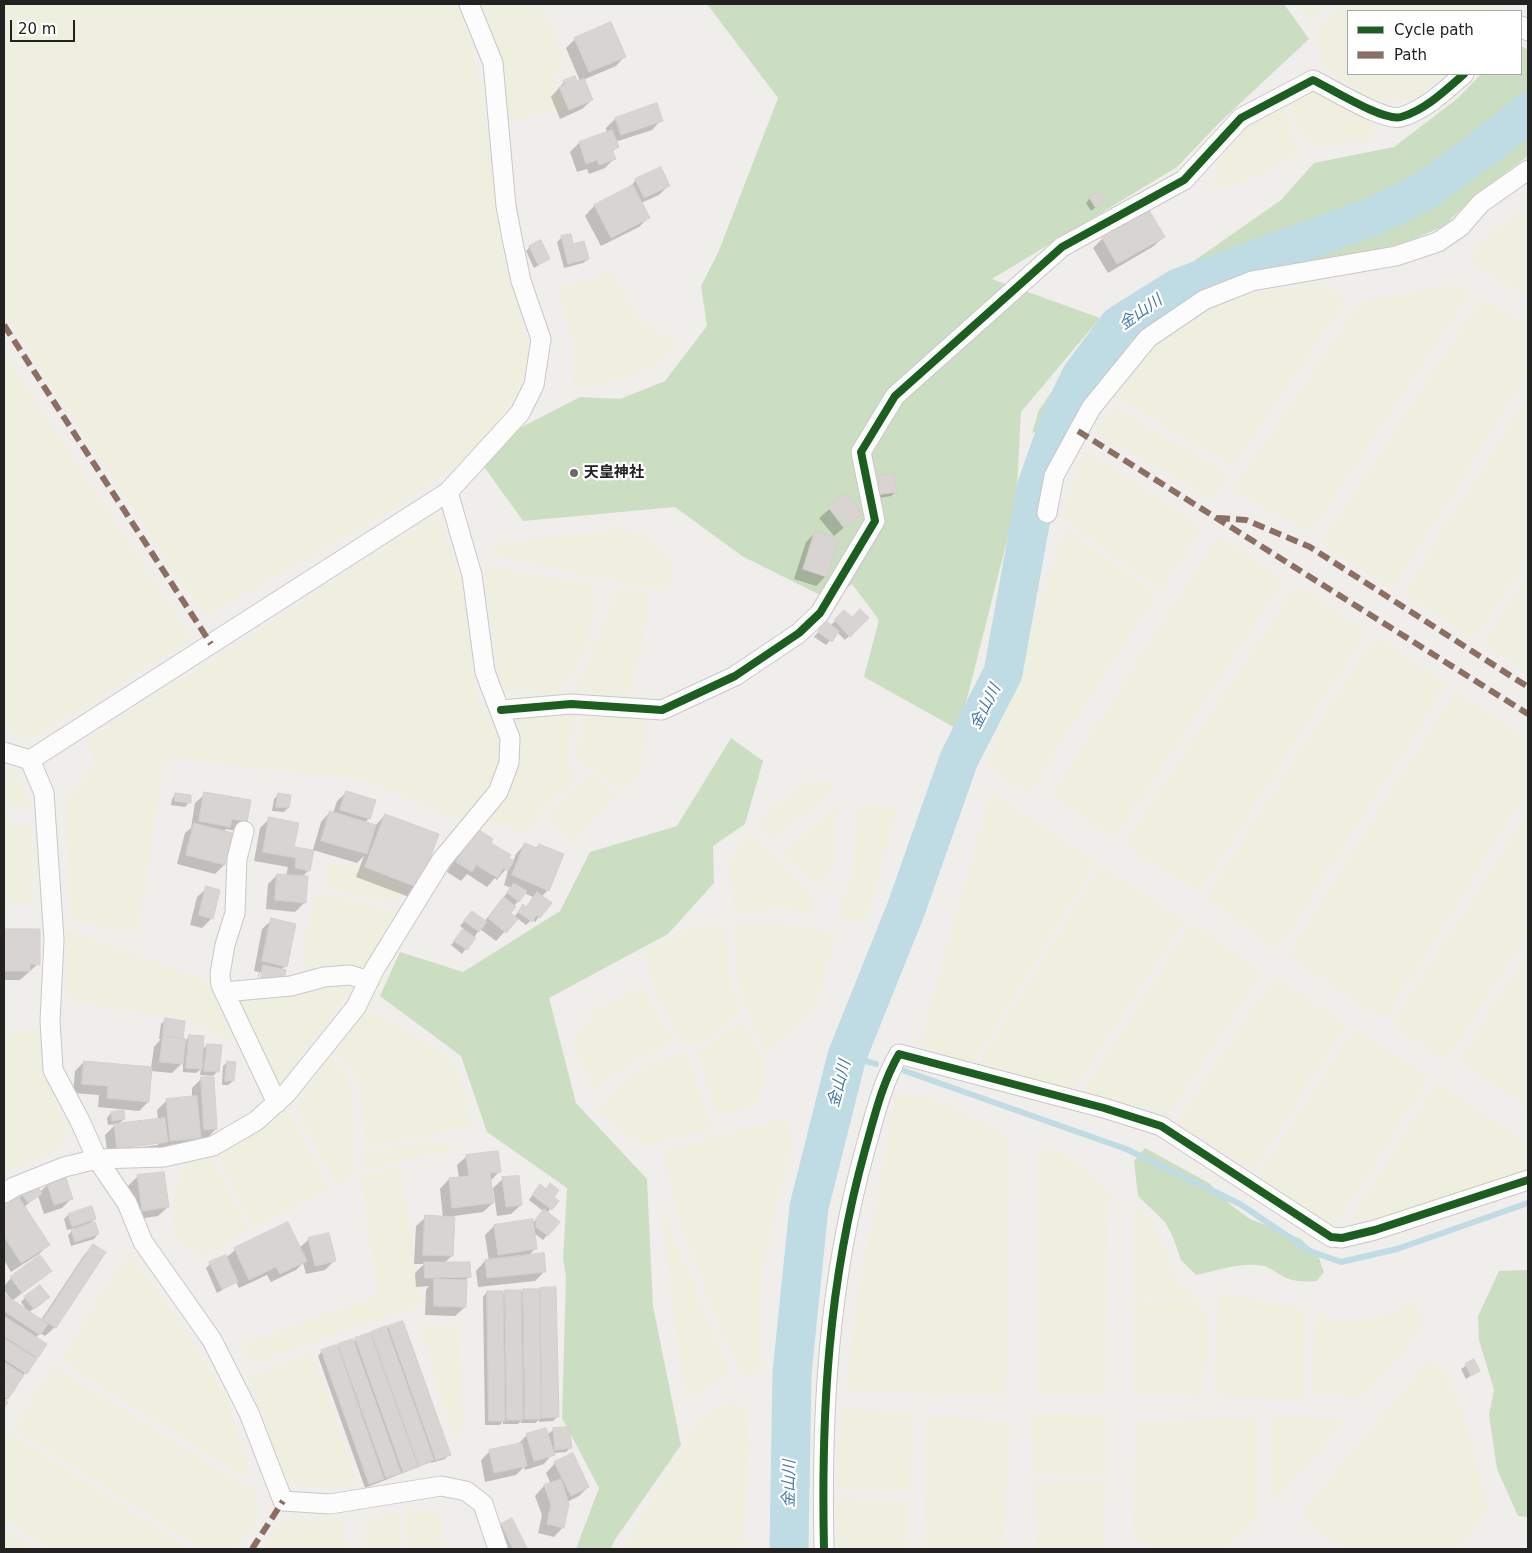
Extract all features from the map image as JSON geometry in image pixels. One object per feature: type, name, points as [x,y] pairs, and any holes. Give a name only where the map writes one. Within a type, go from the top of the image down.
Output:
[{"type":"street","points":[[4,752],[30,760],[448,492],[520,413],[534,385],[541,339],[521,281],[506,206],[493,63],[469,4]]},
{"type":"street","points":[[500,710],[571,704],[662,710],[735,676],[799,633],[820,613],[875,521],[861,452],[895,396],[1062,248],[1184,180],[1240,118],[1313,80],[1375,113],[1399,118],[1436,98],[1463,75]]},
{"type":"street","points":[[1047,513],[1054,476],[1086,416],[1148,338],[1204,300],[1252,281],[1396,256],[1438,242],[1460,227],[1482,203],[1528,170]]},
{"type":"street","points":[[4,1194],[14,1187],[64,1167],[97,1159],[164,1156],[213,1146],[256,1121],[286,1094],[356,1007],[369,981],[441,861],[498,792],[510,763],[510,738],[485,672],[472,575],[448,492]]},
{"type":"street","points":[[30,760],[44,793],[54,940],[50,1021],[53,1070],[80,1121],[97,1159],[127,1203],[143,1242],[212,1340],[249,1413],[283,1501],[330,1504],[441,1486],[466,1491],[483,1504],[498,1549]]},
{"type":"street","points":[[244,831],[237,859],[235,913],[225,945],[220,974],[224,992],[277,1103]]},
{"type":"street","points":[[224,992],[291,986],[324,977],[350,975],[369,981]]},
{"type":"street","points":[[824,1549],[822,1457],[830,1320],[850,1203],[873,1120],[892,1066],[899,1054],[1104,1108],[1161,1126],[1331,1237],[1342,1238],[1375,1230],[1528,1180]]},
{"type":"green space","points":[[4,4],[459,4],[479,73],[507,274],[531,358],[507,414],[467,457],[388,512],[205,616],[4,313]]},
{"type":"green space","points":[[479,4],[539,4],[559,41],[565,67],[554,74],[566,108],[509,121],[503,61]]},
{"type":"green space","points":[[707,4],[1284,4],[1309,39],[1219,123],[1177,167],[992,279],[1100,318],[1021,412],[1016,505],[959,730],[864,677],[879,620],[852,584],[832,601],[742,556],[675,507],[523,521],[482,464],[516,430],[580,397],[620,399],[665,381],[707,326],[701,286],[718,253],[778,98]]},
{"type":"green space","points":[[1298,4],[1327,4],[1310,22]]},
{"type":"green space","points":[[1342,4],[1489,4],[1491,10],[1347,10],[1347,75],[1445,75],[1413,100],[1380,101],[1351,87],[1320,62],[1318,30]]},
{"type":"green space","points":[[1522,47],[1528,50],[1528,156],[1476,195],[1444,226],[1393,248],[1238,275],[1148,318],[1110,361],[1082,403],[1049,428],[1032,433],[1039,410],[1070,365],[1121,312],[1281,200],[1314,163],[1394,147],[1458,98],[1480,75],[1522,75]]},
{"type":"green space","points":[[1305,91],[1324,91],[1343,101],[1374,125],[1369,141],[1332,144],[1314,150],[1287,104]]},
{"type":"green space","points":[[1282,106],[1301,152],[1261,174],[1211,192],[1224,147],[1247,123]]},
{"type":"green space","points":[[1528,212],[1528,298],[1471,261],[1483,242],[1510,219]]},
{"type":"green space","points":[[611,270],[637,317],[653,332],[680,340],[660,362],[625,378],[572,389],[573,340],[557,286],[589,281]]},
{"type":"green space","points":[[1457,285],[1470,291],[1314,528],[1305,530],[1233,490],[1363,300]]},
{"type":"green space","points":[[1324,286],[1345,301],[1233,466],[1116,397],[1163,337],[1198,313],[1227,300],[1267,290]]},
{"type":"green space","points":[[1482,298],[1528,325],[1528,372],[1394,588],[1322,544]]},
{"type":"green space","points":[[4,352],[191,639],[27,742],[4,728]]},
{"type":"green space","points":[[1528,397],[1528,557],[1478,634],[1470,637],[1404,594]]},
{"type":"green space","points":[[1113,407],[1229,474],[1213,500],[1186,482],[1163,471],[1096,432]]},
{"type":"green space","points":[[1086,451],[1201,527],[1160,589],[1062,518]]},
{"type":"green space","points":[[438,515],[466,595],[477,700],[502,738],[498,777],[464,822],[369,781],[164,758],[138,934],[70,919],[66,803],[94,766],[88,740]]},
{"type":"green space","points":[[1065,528],[1156,594],[1029,793],[988,767]]},
{"type":"green space","points":[[625,529],[651,539],[668,555],[674,576],[665,588],[642,587],[492,555],[495,543]]},
{"type":"green space","points":[[1218,537],[1284,580],[1115,839],[1052,795]]},
{"type":"green space","points":[[483,567],[589,583],[593,592],[594,606],[589,642],[558,693],[505,690],[500,680]]},
{"type":"green space","points":[[1528,575],[1528,672],[1483,645]]},
{"type":"green space","points":[[620,585],[648,595],[643,646],[629,694],[615,696],[575,691]]},
{"type":"green space","points":[[1296,587],[1365,632],[1199,892],[1124,844]]},
{"type":"green space","points":[[1382,641],[1447,684],[1278,949],[1206,898],[1370,644]]},
{"type":"green space","points":[[1455,692],[1528,739],[1528,789],[1385,1020],[1288,955]]},
{"type":"green space","points":[[578,714],[564,763],[580,775],[543,808],[528,833],[486,820],[508,791],[519,757],[516,717]]},
{"type":"green space","points":[[586,716],[645,719],[645,748],[639,772],[624,792],[575,757]]},
{"type":"green space","points":[[731,738],[763,761],[745,824],[713,846],[714,883],[668,934],[549,998],[576,1103],[647,1179],[653,1306],[681,1445],[614,1541],[611,1549],[576,1549],[599,1488],[562,1418],[566,1276],[563,1259],[567,1188],[487,1132],[461,1056],[380,996],[400,952],[463,972],[560,911],[590,852],[677,826]]},
{"type":"green space","points":[[13,768],[29,799],[29,811],[4,806],[4,769]]},
{"type":"green space","points":[[592,774],[616,795],[571,843],[546,819]]},
{"type":"green space","points":[[824,778],[834,787],[773,840],[759,823],[797,787]]},
{"type":"green space","points":[[991,792],[1096,862],[972,1064],[919,1045]]},
{"type":"green space","points":[[840,801],[834,835],[836,857],[821,886],[782,856]]},
{"type":"green space","points":[[868,803],[898,809],[864,924],[837,916],[851,878],[859,805]]},
{"type":"green space","points":[[1528,813],[1528,932],[1447,1060],[1392,1025]]},
{"type":"green space","points":[[4,821],[32,825],[30,904],[4,903]]},
{"type":"green space","points":[[751,834],[814,897],[815,915],[786,907],[741,912],[732,905],[730,861]]},
{"type":"green space","points":[[330,862],[367,871],[404,887],[399,904],[323,888]]},
{"type":"green space","points":[[1101,866],[1184,920],[1074,1089],[978,1064]]},
{"type":"green space","points":[[322,893],[397,912],[361,973],[306,970],[305,939],[314,899]]},
{"type":"green space","points":[[733,923],[784,923],[827,932],[836,937],[816,1002],[799,1026],[765,1051],[740,994]]},
{"type":"green space","points":[[1191,924],[1262,970],[1168,1116],[1084,1091]]},
{"type":"green space","points":[[725,926],[729,978],[740,1014],[699,1044],[688,1045],[682,1041],[660,1001],[646,964],[645,951],[693,927]]},
{"type":"green space","points":[[66,930],[196,976],[208,983],[235,1043],[190,1021],[161,1013],[158,1017],[67,999]]},
{"type":"green space","points":[[1528,954],[1528,1107],[1459,1062]]},
{"type":"green space","points":[[1274,978],[1347,1025],[1253,1170],[1177,1123]]},
{"type":"green space","points":[[340,983],[352,990],[283,1079],[273,1082],[234,997]]},
{"type":"green space","points":[[641,987],[674,1042],[628,1063],[594,1090],[573,1043],[597,1009]]},
{"type":"green space","points":[[366,1009],[448,1055],[456,1065],[474,1127],[365,1147],[360,1086],[351,1068],[335,1053]]},
{"type":"green space","points":[[743,1022],[764,1060],[765,1075],[758,1099],[752,1107],[715,1116],[698,1050]]},
{"type":"green space","points":[[41,1029],[45,1076],[65,1126],[59,1148],[4,1173],[4,1032]]},
{"type":"green space","points":[[1354,1029],[1429,1077],[1334,1226],[1259,1176]]},
{"type":"green space","points":[[686,1051],[713,1132],[696,1134],[687,1132],[649,1148],[594,1111],[640,1070]]},
{"type":"green space","points":[[330,1055],[349,1078],[352,1105],[353,1176],[335,1184],[296,1110]]},
{"type":"green space","points":[[1437,1082],[1528,1145],[1528,1168],[1357,1228],[1350,1223]]},
{"type":"green space","points":[[894,1094],[929,1098],[1002,1132],[1009,1143],[1007,1386],[1002,1396],[846,1390],[857,1295],[880,1185]]},
{"type":"green space","points":[[288,1111],[329,1189],[253,1228],[218,1155]]},
{"type":"green space","points":[[788,1118],[791,1142],[761,1279],[759,1370],[744,1379],[724,1337],[681,1226],[661,1151]]},
{"type":"green space","points":[[433,1140],[458,1150],[363,1170],[362,1152]]},
{"type":"green space","points":[[1145,1148],[1209,1183],[1232,1206],[1250,1219],[1301,1239],[1319,1258],[1324,1272],[1317,1281],[1309,1282],[1286,1278],[1269,1268],[1258,1265],[1234,1266],[1196,1275],[1181,1260],[1173,1237],[1165,1222],[1138,1196],[1134,1161]]},
{"type":"green space","points":[[1037,1149],[1062,1152],[1109,1192],[1105,1394],[1037,1395]]},
{"type":"green space","points":[[211,1156],[249,1230],[204,1256],[175,1239],[171,1227],[174,1196],[185,1162]]},
{"type":"green space","points":[[400,1168],[423,1305],[251,1364],[242,1344],[378,1295],[360,1175]]},
{"type":"green space","points":[[1134,1204],[1150,1219],[1167,1254],[1177,1282],[1199,1299],[1133,1299]]},
{"type":"green space","points":[[661,1207],[731,1374],[685,1399],[673,1309]]},
{"type":"green space","points":[[129,1253],[177,1319],[228,1399],[249,1474],[242,1476],[61,1360]]},
{"type":"green space","points":[[1528,1270],[1528,1517],[1518,1516],[1497,1469],[1489,1415],[1494,1390],[1479,1340],[1478,1316],[1499,1271]]},
{"type":"green space","points":[[1219,1293],[1306,1309],[1302,1399],[1224,1397],[1214,1387]]},
{"type":"green space","points":[[1201,1301],[1201,1309],[1210,1318],[1202,1397],[1139,1396],[1133,1390],[1134,1302]]},
{"type":"green space","points":[[1408,1303],[1417,1303],[1423,1318],[1423,1327],[1370,1391],[1358,1398],[1311,1395],[1316,1315],[1340,1321],[1387,1316]]},
{"type":"green space","points":[[419,1323],[459,1325],[463,1423],[455,1444]]},
{"type":"green space","points":[[313,1352],[359,1486],[297,1486],[283,1476],[249,1377]]},
{"type":"green space","points":[[1430,1359],[1446,1373],[1464,1418],[1489,1507],[1459,1549],[1341,1549],[1300,1514]]},
{"type":"green space","points":[[53,1366],[257,1494],[258,1517],[236,1549],[203,1549],[14,1429]]},
{"type":"green space","points":[[730,1401],[747,1409],[749,1447],[743,1549],[622,1549],[702,1417]]},
{"type":"green space","points":[[840,1409],[912,1413],[909,1492],[836,1488]]},
{"type":"green space","points":[[1031,1413],[1106,1415],[1106,1475],[1032,1473]]},
{"type":"green space","points":[[926,1417],[1010,1420],[1003,1549],[923,1549]]},
{"type":"green space","points":[[1271,1417],[1347,1419],[1271,1504]]},
{"type":"green space","points":[[1258,1418],[1257,1518],[1225,1549],[1152,1549],[1131,1537],[1137,1420]]},
{"type":"green space","points":[[10,1433],[190,1549],[51,1549],[4,1519],[4,1443]]},
{"type":"green space","points":[[1034,1481],[1105,1481],[1104,1549],[1036,1549]]},
{"type":"green space","points":[[836,1498],[907,1502],[907,1549],[837,1549]]},
{"type":"green space","points":[[404,1508],[428,1510],[439,1515],[443,1528],[444,1549],[406,1549]]},
{"type":"green space","points":[[398,1511],[401,1549],[365,1549],[366,1525],[373,1518]]},
{"type":"green space","points":[[340,1516],[348,1549],[262,1549],[268,1539],[289,1517],[318,1523]]},
{"type":"green space","points":[[4,1528],[36,1549],[4,1549]]},
{"type":"building","points":[[611,22],[626,57],[589,72],[574,38]]},
{"type":"building","points":[[575,76],[577,81],[584,78],[593,100],[569,110],[559,87],[565,85],[563,81]]},
{"type":"building","points":[[657,103],[663,121],[621,135],[615,118]]},
{"type":"building","points":[[612,130],[619,147],[612,150],[616,159],[599,165],[597,160],[586,164],[579,142]]},
{"type":"building","points":[[661,167],[670,186],[644,198],[635,179]]},
{"type":"building","points":[[633,185],[650,218],[611,238],[594,205]]},
{"type":"building","points":[[1100,191],[1106,200],[1095,207],[1089,197]]},
{"type":"building","points":[[1149,210],[1165,237],[1117,264],[1102,238]]},
{"type":"building","points":[[571,234],[573,244],[584,241],[589,259],[568,264],[561,236]]},
{"type":"building","points":[[541,240],[550,259],[538,265],[529,246]]},
{"type":"building","points":[[894,473],[897,492],[876,495],[873,477]]},
{"type":"building","points":[[846,493],[862,514],[844,528],[828,507]]},
{"type":"building","points":[[815,531],[839,539],[827,577],[803,569]]},
{"type":"building","points":[[860,609],[869,618],[850,637],[834,620],[844,610],[852,617]]},
{"type":"building","points":[[826,621],[839,631],[832,642],[818,632]]},
{"type":"building","points":[[346,791],[376,800],[370,819],[340,810]]},
{"type":"building","points":[[204,792],[251,800],[247,822],[232,819],[230,827],[199,821]]},
{"type":"building","points":[[175,793],[191,795],[191,803],[175,801]]},
{"type":"building","points":[[278,793],[291,795],[289,808],[276,807]]},
{"type":"building","points":[[330,811],[376,825],[367,854],[321,841]]},
{"type":"building","points":[[385,814],[439,834],[419,888],[365,867]]},
{"type":"building","points":[[269,817],[299,823],[294,847],[314,850],[310,871],[295,868],[296,858],[263,852]]},
{"type":"building","points":[[194,823],[233,833],[225,865],[186,855]]},
{"type":"building","points":[[476,828],[493,839],[491,843],[511,855],[509,858],[514,861],[508,871],[503,868],[498,878],[476,865],[472,872],[456,862]]},
{"type":"building","points":[[525,843],[537,848],[539,844],[564,854],[549,891],[512,875]]},
{"type":"building","points":[[277,874],[308,876],[306,903],[275,900]]},
{"type":"building","points":[[514,883],[527,891],[519,902],[507,893]]},
{"type":"building","points":[[206,886],[220,890],[213,919],[199,915]]},
{"type":"building","points":[[537,892],[552,903],[540,918],[537,915],[532,922],[518,912],[523,904],[526,907]]},
{"type":"building","points":[[504,897],[516,907],[511,913],[518,919],[506,933],[488,918]]},
{"type":"building","points":[[472,911],[487,922],[479,932],[464,921]]},
{"type":"building","points":[[271,918],[296,924],[287,967],[262,961]]},
{"type":"building","points":[[4,929],[40,929],[40,965],[30,964],[30,971],[4,971]]},
{"type":"building","points":[[463,929],[476,938],[467,950],[454,941]]},
{"type":"building","points":[[263,965],[286,970],[284,982],[261,978]]},
{"type":"building","points":[[165,1018],[185,1021],[183,1038],[163,1035]]},
{"type":"building","points":[[189,1035],[204,1036],[202,1069],[186,1068]]},
{"type":"building","points":[[163,1036],[186,1039],[183,1064],[160,1062]]},
{"type":"building","points":[[207,1044],[222,1045],[219,1072],[204,1071]]},
{"type":"building","points":[[84,1061],[152,1067],[149,1102],[107,1098],[108,1086],[82,1084]]},
{"type":"building","points":[[227,1061],[236,1062],[234,1081],[225,1081]]},
{"type":"building","points":[[201,1077],[214,1077],[217,1129],[204,1130]]},
{"type":"building","points":[[197,1096],[201,1138],[170,1141],[166,1099]]},
{"type":"building","points":[[124,1110],[125,1119],[112,1121],[111,1112]]},
{"type":"building","points":[[165,1118],[168,1142],[117,1149],[114,1124]]},
{"type":"building","points":[[498,1151],[501,1172],[490,1173],[494,1203],[452,1208],[449,1178],[469,1176],[466,1155]]},
{"type":"building","points":[[164,1172],[169,1207],[142,1211],[137,1175]]},
{"type":"building","points":[[519,1176],[522,1205],[506,1207],[502,1177]]},
{"type":"building","points":[[66,1178],[73,1199],[54,1205],[47,1184]]},
{"type":"building","points":[[550,1183],[559,1190],[554,1197],[559,1201],[552,1210],[532,1195],[540,1184],[546,1189]]},
{"type":"building","points":[[37,1185],[42,1194],[28,1203],[22,1194]]},
{"type":"building","points":[[18,1196],[50,1245],[21,1263],[4,1236],[4,1205]]},
{"type":"building","points":[[92,1206],[96,1219],[72,1227],[68,1214]]},
{"type":"building","points":[[544,1209],[560,1222],[548,1236],[536,1227],[536,1219]]},
{"type":"building","points":[[425,1215],[455,1217],[453,1256],[423,1255]]},
{"type":"building","points":[[533,1219],[537,1249],[498,1255],[494,1225]]},
{"type":"building","points":[[95,1222],[99,1234],[75,1242],[71,1230]]},
{"type":"building","points":[[288,1222],[307,1261],[280,1274],[276,1267],[249,1280],[234,1248]]},
{"type":"building","points":[[329,1233],[336,1261],[315,1266],[308,1238]]},
{"type":"building","points":[[93,1244],[106,1252],[56,1328],[43,1320]]},
{"type":"building","points":[[544,1253],[546,1272],[487,1278],[485,1260]]},
{"type":"building","points":[[40,1255],[52,1271],[22,1293],[10,1277]]},
{"type":"building","points":[[226,1255],[238,1282],[222,1289],[209,1262]]},
{"type":"building","points":[[424,1262],[470,1262],[471,1277],[425,1278]]},
{"type":"building","points":[[434,1279],[467,1280],[466,1307],[434,1306]]},
{"type":"building","points":[[40,1285],[50,1297],[34,1309],[24,1297]]},
{"type":"building","points":[[556,1287],[559,1417],[542,1418],[540,1288]]},
{"type":"building","points":[[523,1289],[539,1289],[541,1419],[525,1419]]},
{"type":"building","points":[[505,1290],[521,1290],[523,1420],[507,1420]]},
{"type":"building","points":[[487,1291],[503,1291],[505,1421],[489,1421]]},
{"type":"building","points":[[4,1294],[48,1324],[40,1335],[4,1311]]},
{"type":"building","points":[[4,1316],[47,1344],[38,1358],[4,1336]]},
{"type":"building","points":[[403,1321],[451,1455],[436,1460],[388,1326]]},
{"type":"building","points":[[386,1326],[434,1460],[419,1466],[371,1332]]},
{"type":"building","points":[[370,1333],[418,1467],[403,1472],[355,1338]]},
{"type":"building","points":[[4,1338],[37,1359],[27,1374],[4,1359]]},
{"type":"building","points":[[353,1339],[401,1473],[386,1478],[338,1344]]},
{"type":"building","points":[[337,1345],[384,1479],[369,1484],[321,1350]]},
{"type":"building","points":[[1474,1359],[1480,1371],[1471,1376],[1465,1364]]},
{"type":"building","points":[[4,1362],[24,1375],[16,1387],[4,1379]]},
{"type":"building","points":[[4,1379],[16,1388],[8,1399],[4,1396]]},
{"type":"building","points":[[4,1399],[8,1402],[4,1409]]},
{"type":"building","points":[[569,1427],[572,1448],[555,1450],[553,1428]]},
{"type":"building","points":[[546,1428],[555,1455],[534,1461],[526,1434]]},
{"type":"building","points":[[522,1443],[527,1466],[494,1473],[489,1450]]},
{"type":"building","points":[[573,1453],[589,1487],[571,1496],[554,1462]]},
{"type":"building","points":[[561,1479],[569,1504],[564,1528],[547,1524],[551,1505],[544,1485]]},
{"type":"building","points":[[512,1518],[527,1548],[525,1549],[513,1549],[501,1524]]},
{"type":"waterway","name":"金山川","points":[[789,1549],[792,1373],[809,1207],[847,1056],[906,909],[959,759],[1003,673],[1037,485],[1062,415],[1081,376],[1119,325],[1178,288],[1376,215],[1421,193],[1479,152],[1528,112]]},
{"type":"waterway","points":[[847,1056],[876,1064]]},
{"type":"waterway","points":[[905,1071],[1126,1149],[1240,1204],[1310,1251],[1341,1262],[1397,1249],[1528,1203]]},
{"type":"marked path","points":[[4,325],[211,644]]},
{"type":"marked path","points":[[1078,431],[1528,714]]},
{"type":"marked path","points":[[1218,518],[1246,520],[1310,547],[1528,687]]},
{"type":"marked path","points":[[252,1549],[283,1501]]},
{"type":"cycle path","points":[[501,710],[571,704],[662,710],[735,676],[799,633],[820,613],[875,521],[861,452],[895,396],[1062,247],[1184,180],[1241,118],[1313,80],[1370,110],[1393,117],[1401,117],[1427,105],[1463,75]]},
{"type":"cycle path","points":[[824,1549],[823,1498],[826,1398],[829,1348],[835,1299],[852,1200],[865,1150],[883,1089],[899,1054],[1104,1108],[1161,1126],[1331,1237],[1342,1238],[1375,1230],[1528,1180]]},
{"type":"place","name":"天皇神社","points":[[574,473]]}]
